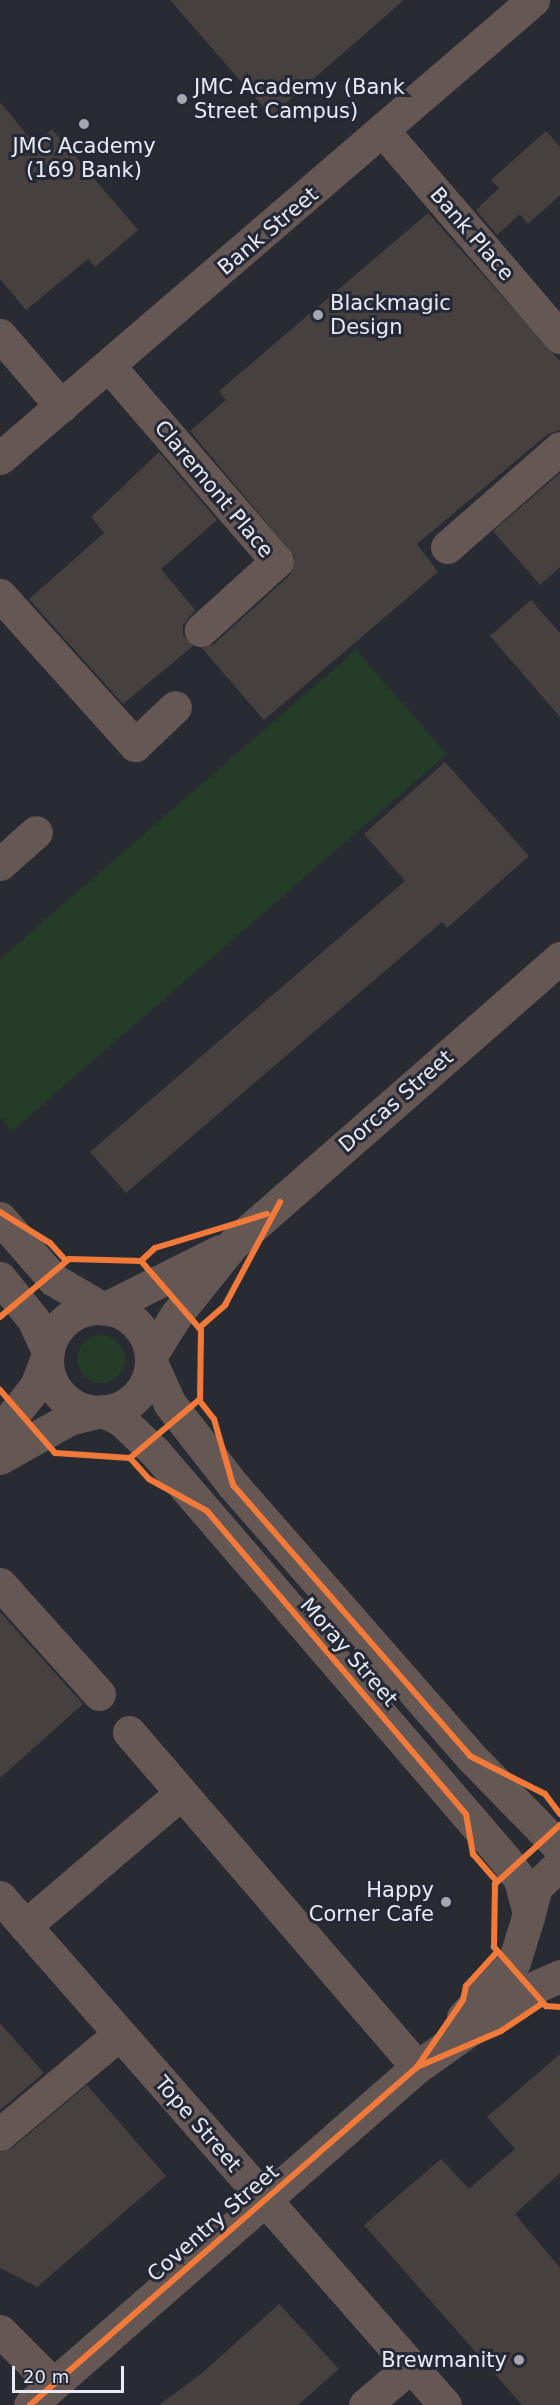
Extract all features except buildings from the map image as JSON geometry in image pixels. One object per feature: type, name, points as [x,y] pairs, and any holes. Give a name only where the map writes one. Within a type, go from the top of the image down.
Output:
[{"type":"street","name":"Bank Street","points":[[0,458],[384,132],[533,0]]},
{"type":"street","name":"Bank Place","points":[[384,132],[560,337]]},
{"type":"street","points":[[0,335],[61,406]]},
{"type":"street","name":"Claremont Place","points":[[109,366],[278,561],[201,630]]},
{"type":"street","points":[[447,547],[560,448]]},
{"type":"street","points":[[0,596],[135,745],[175,706]]},
{"type":"street","points":[[0,864],[36,832]]},
{"type":"street","name":"Dorcas Street","points":[[151,1358],[176,1315],[232,1245],[560,958]]},
{"type":"street","points":[[0,1218],[54,1280],[137,1324],[151,1358],[140,1392],[123,1405],[69,1419],[0,1458]]},
{"type":"street","name":"Dorcas Street","points":[[104,1308],[232,1245]]},
{"type":"street","points":[[0,1278],[33,1319],[58,1391],[75,1406],[100,1411]]},
{"type":"street","points":[[0,1431],[36,1386],[56,1331],[71,1316],[104,1308]]},
{"type":"street","name":"Moray Street","points":[[151,1358],[170,1404],[233,1485],[470,1756],[560,1848]]},
{"type":"street","name":"Moray Street","points":[[100,1411],[120,1419],[160,1459],[505,1859],[519,1880],[537,1947],[560,1970]]},
{"type":"street","points":[[0,1584],[99,1695]]},
{"type":"street","points":[[129,1732],[417,2067]]},
{"type":"street","points":[[25,1926],[180,1793]]},
{"type":"street","name":"Coventry Street","points":[[41,2394],[417,2067],[510,1968],[523,1943],[536,1887],[560,1864]]},
{"type":"street","name":"Tope Street","points":[[0,1897],[445,2405]]},
{"type":"street","name":"Coventry Street","points":[[417,2067],[520,1994],[560,1976]]},
{"type":"street","points":[[0,2134],[119,2034]]},
{"type":"street","points":[[0,2331],[41,2394]]},
{"type":"street","points":[[364,2405],[411,2366]]},
{"type":"green space","points":[[356,650],[447,754],[12,1131],[0,1117],[0,959]]},
{"type":"green space","points":[[101,1335],[118,1342],[125,1359],[118,1376],[101,1383],[84,1376],[77,1359],[84,1342]]},
{"type":"cycle path","points":[[199,1328],[225,1305],[280,1202]]},
{"type":"cycle path","points":[[0,1212],[50,1243],[66,1261]]},
{"type":"cycle path","points":[[141,1261],[155,1248],[267,1214]]},
{"type":"cycle path","points":[[0,1317],[69,1259],[141,1261],[201,1330],[200,1399],[130,1458],[55,1453],[0,1390]]},
{"type":"cycle path","points":[[199,1400],[214,1419],[233,1485],[470,1756],[545,1794],[560,1814]]},
{"type":"cycle path","points":[[130,1458],[149,1479],[207,1511],[466,1814],[473,1854],[497,1882]]},
{"type":"cycle path","points":[[560,1825],[495,1884],[494,1947],[546,2006],[560,2007]]},
{"type":"cycle path","points":[[30,2405],[417,2067],[463,2000],[466,1986],[497,1952]]},
{"type":"cycle path","points":[[417,2067],[501,2031],[543,2003]]},
{"type":"place","name":"JMC Academy (Bank Street Campus)","points":[[182,99]]},
{"type":"place","name":"JMC Academy (169 Bank)","points":[[84,124]]},
{"type":"place","name":"Blackmagic Design","points":[[318,315]]},
{"type":"place","name":"Happy Corner Cafe","points":[[446,1902]]},
{"type":"place","name":"Brewmanity","points":[[519,2360]]}]
